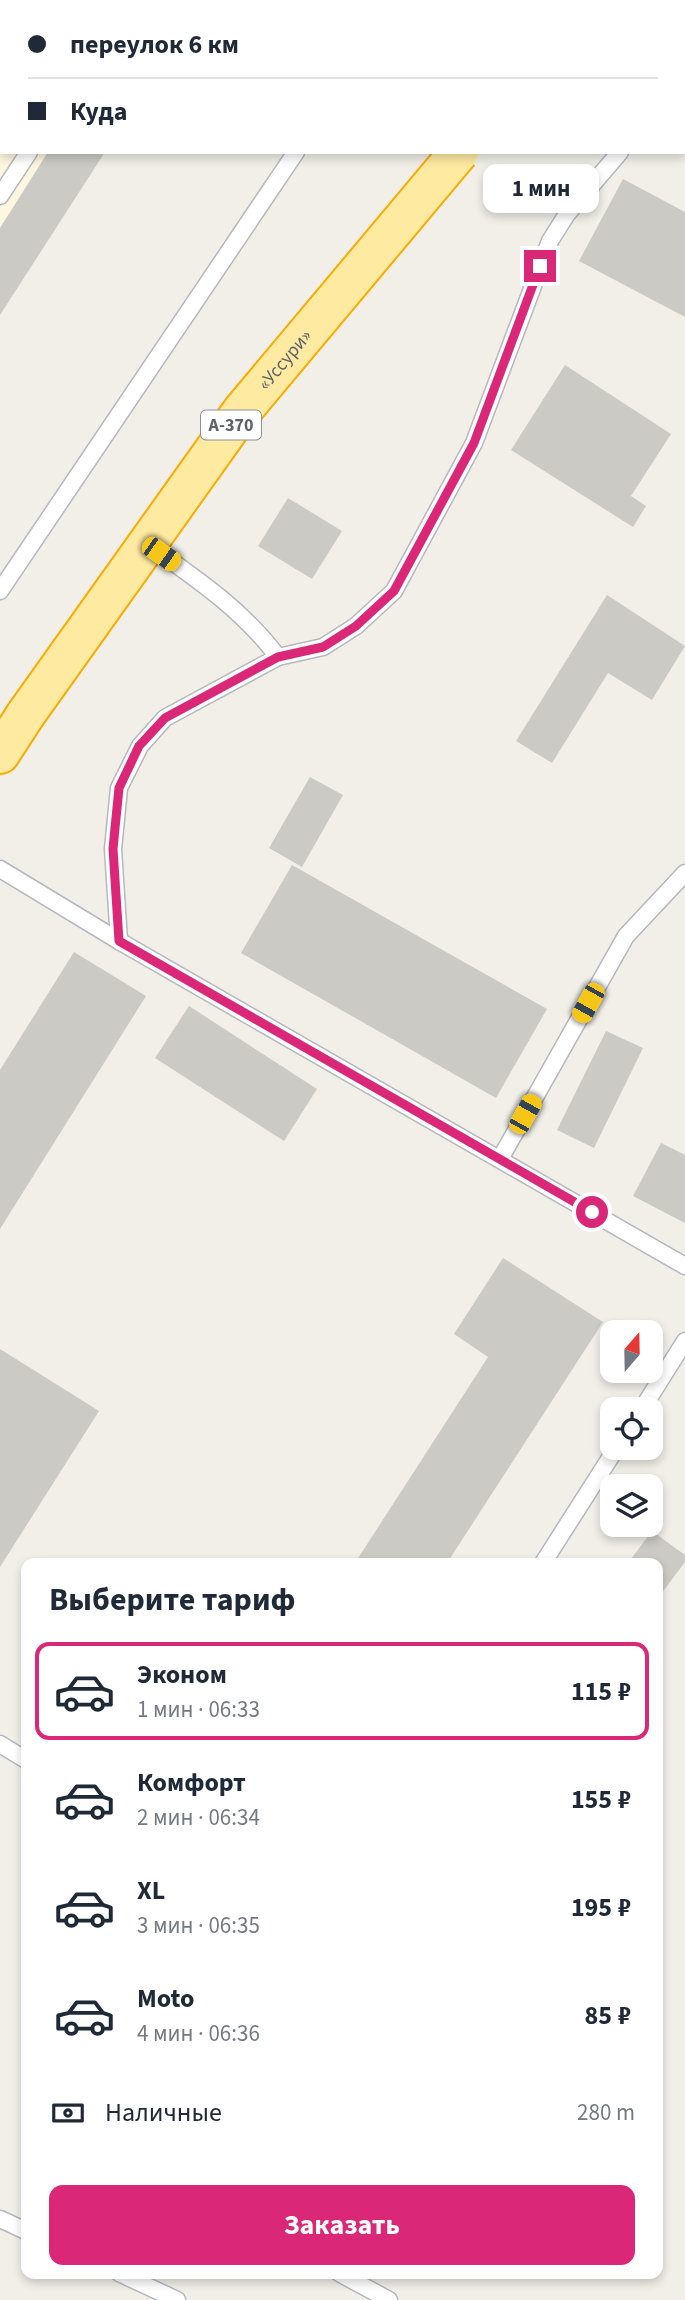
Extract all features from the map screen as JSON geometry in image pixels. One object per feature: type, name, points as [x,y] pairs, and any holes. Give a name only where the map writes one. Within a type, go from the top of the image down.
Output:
[{"type":"highway","name":"«Уссури»","points":[[0,754],[242,411],[457,154]]},
{"type":"lane","points":[[0,196],[28,154]]},
{"type":"lane","points":[[0,591],[295,154]]},
{"type":"lane","points":[[119,941],[113,849],[119,788],[139,746],[165,718],[278,657],[323,647],[356,626],[394,591],[474,443],[550,241],[567,214],[618,154]]},
{"type":"lane","points":[[143,541],[214,591],[257,629],[278,657]]},
{"type":"lane","points":[[0,869],[119,941],[685,1266]]},
{"type":"lane","points":[[500,1159],[625,936],[685,873]]},
{"type":"lane","points":[[650,1397],[685,1341]]},
{"type":"lane","points":[[546,1558],[609,1460]]},
{"type":"lane","points":[[0,1744],[21,1757]]},
{"type":"lane","points":[[0,2219],[21,2229]]},
{"type":"lane","points":[[132,2279],[177,2300]]},
{"type":"lane","points":[[349,2279],[389,2300]]},
{"type":"shaded area","points":[[0,154],[65,154],[0,258]]},
{"type":"building","points":[[47,154],[104,154],[0,315],[0,228]]},
{"type":"building","points":[[623,179],[685,212],[685,317],[579,261]]},
{"type":"building","points":[[565,365],[671,434],[631,496],[646,506],[633,527],[511,450]]},
{"type":"building","points":[[288,498],[342,531],[312,579],[258,546]]},
{"type":"building","points":[[607,595],[685,646],[652,700],[608,673],[552,763],[516,741]]},
{"type":"building","points":[[310,777],[343,795],[302,867],[269,848]]},
{"type":"building","points":[[292,865],[547,1009],[496,1098],[241,953]]},
{"type":"building","points":[[74,952],[146,996],[0,1229],[0,1070]]},
{"type":"building","points":[[189,1006],[317,1089],[284,1141],[155,1058]]},
{"type":"building","points":[[606,1031],[643,1048],[594,1148],[557,1130]]},
{"type":"building","points":[[661,1143],[685,1155],[685,1223],[633,1196]]},
{"type":"building","points":[[503,1258],[600,1320],[600,1327],[450,1558],[358,1558],[488,1357],[454,1334]]},
{"type":"building","points":[[0,1349],[99,1411],[0,1567]]},
{"type":"building","points":[[648,1537],[660,1537],[685,1555],[685,1562],[663,1591],[663,1558],[632,1558]]},
{"type":"route","points":[[540,266],[474,443],[394,591],[356,626],[323,647],[278,657],[165,718],[139,746],[119,788],[113,849],[115,886],[119,941],[592,1212]]}]
